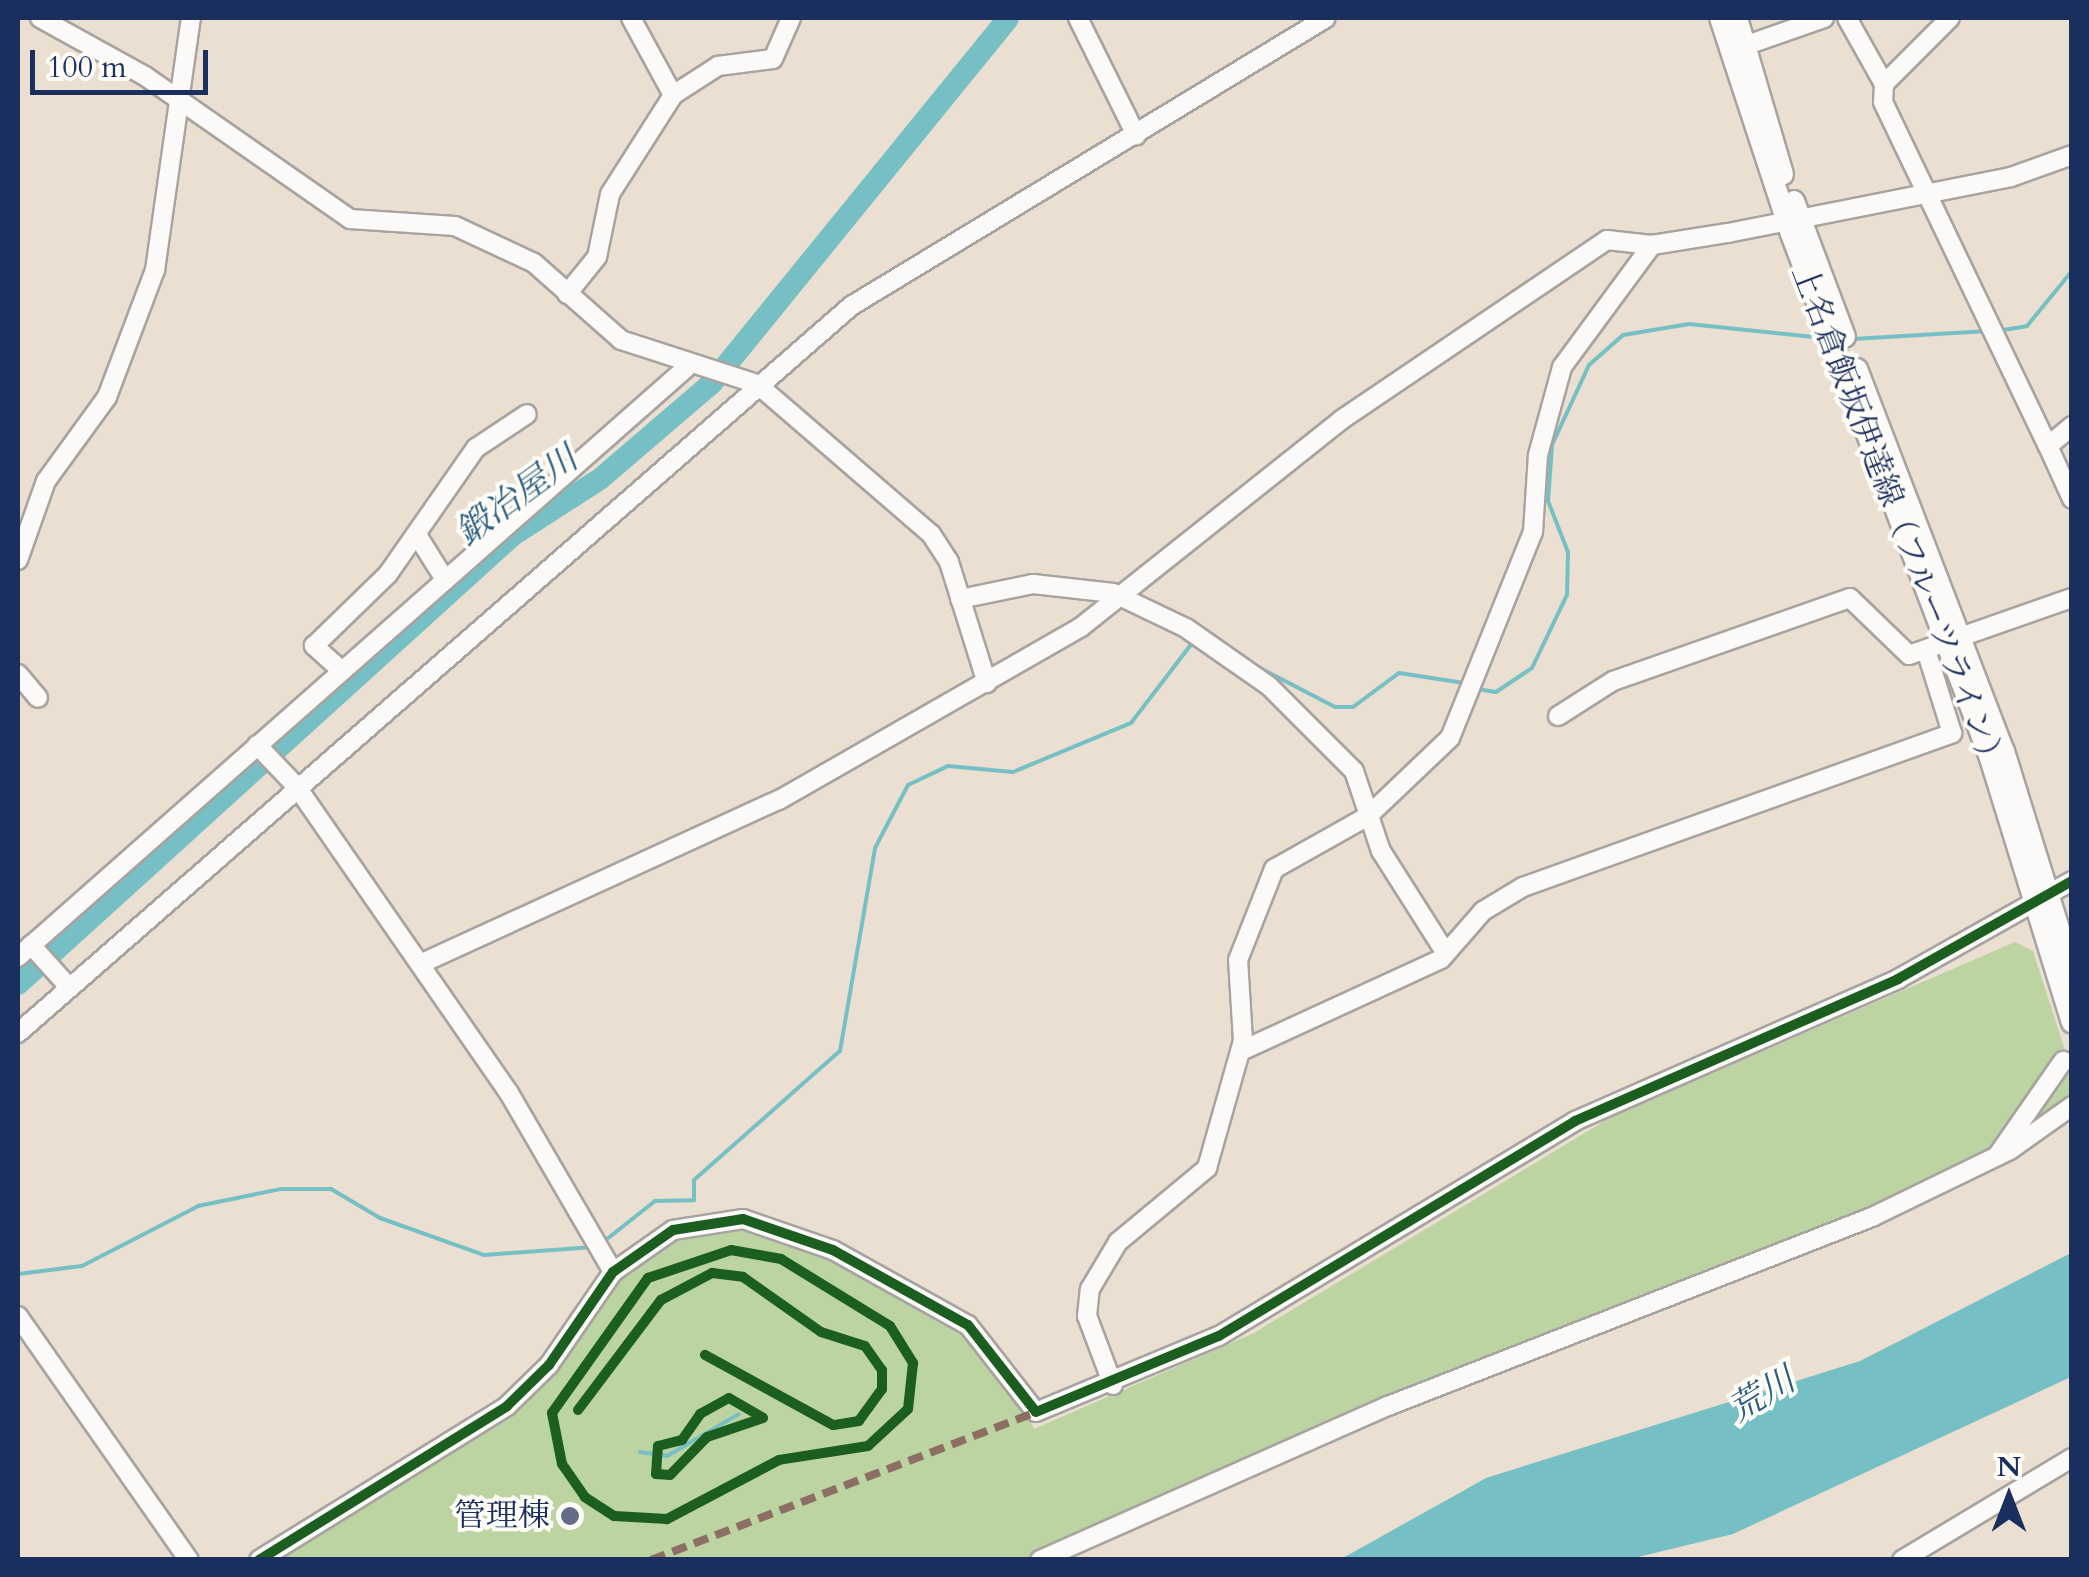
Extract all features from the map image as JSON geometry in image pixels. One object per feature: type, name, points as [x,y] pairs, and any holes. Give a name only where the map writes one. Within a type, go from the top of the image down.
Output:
[{"type":"main road","name":"上名倉飯坂伊達線（フルーツライン）","points":[[1720,18],[1944,644],[2072,970]]},
{"type":"main road","name":"上名倉飯坂伊達線（フルーツライン）","points":[[1737,18],[1793,218]]},
{"type":"main road","name":"上名倉飯坂伊達線（フルーツライン）","points":[[1944,644],[2044,901],[2072,1022]]},
{"type":"street","points":[[40,18],[175,100],[350,219],[455,226],[534,263],[621,340],[694,368],[758,384],[931,534],[960,599],[987,682]]},
{"type":"street","points":[[18,560],[46,481],[107,397],[137,324],[165,224],[175,100],[190,18]]},
{"type":"street","points":[[631,18],[673,95]]},
{"type":"street","points":[[567,294],[597,257],[610,194],[673,95],[718,66],[773,59],[791,18]]},
{"type":"street","points":[[1078,18],[1136,135]]},
{"type":"street","points":[[18,1033],[64,981],[292,782],[758,384],[905,268],[1136,135],[1326,18]]},
{"type":"street","points":[[1744,46],[1824,18]]},
{"type":"street","points":[[1848,18],[1884,84],[1886,109],[1931,194],[1958,270],[2072,500]]},
{"type":"street","points":[[1884,84],[1950,18]]},
{"type":"street","points":[[420,964],[779,800],[1125,598],[1341,420],[1607,240],[1652,245],[1931,194],[2072,155]]},
{"type":"street","points":[[1112,1385],[1087,1316],[1090,1289],[1118,1242],[1207,1168],[1241,1051],[1238,960],[1274,868],[1368,816],[1455,728],[1533,532],[1538,455],[1562,368],[1652,245]]},
{"type":"street","points":[[64,981],[29,951],[444,578],[694,368]]},
{"type":"street","points":[[342,671],[314,646],[417,535],[476,448],[527,414]]},
{"type":"street","points":[[2048,446],[2072,426]]},
{"type":"street","points":[[417,535],[444,578]]},
{"type":"street","points":[[960,599],[1032,584],[1125,598],[1196,634],[1297,706],[1354,771],[1368,816],[1445,952]]},
{"type":"street","points":[[1558,716],[1613,681],[1850,598],[1901,654],[1944,644],[2072,598]]},
{"type":"street","points":[[1241,1051],[1445,952],[1492,903],[1523,887],[1952,734],[1940,689],[1944,644]]},
{"type":"street","points":[[18,674],[38,698]]},
{"type":"street","points":[[1940,689],[1962,683]]},
{"type":"street","points":[[259,747],[292,782],[420,964],[613,1272]]},
{"type":"street","points":[[260,1560],[506,1406],[549,1365],[613,1272],[688,1225],[778,1226],[944,1306],[986,1340],[1036,1412],[1112,1385],[1302,1290],[1589,1114],[1859,998],[2044,901],[2072,881]]},
{"type":"street","points":[[1997,1156],[2063,1061]]},
{"type":"street","points":[[1040,1560],[1388,1406],[1872,1217],[1997,1156],[2072,1106]]},
{"type":"street","points":[[18,1316],[190,1560]]},
{"type":"street","points":[[1902,1560],[2072,1458]]},
{"type":"green space","points":[[2015,942],[2033,951],[2071,1069],[2071,1101],[2004,1148],[1873,1211],[1025,1559],[278,1560],[518,1408],[617,1280],[689,1232],[740,1225],[800,1240],[966,1329],[1012,1383],[1034,1429],[1254,1333],[1611,1117]]},
{"type":"water","name":"荒川","points":[[2071,1253],[2071,1377],[1733,1534],[1630,1559],[1341,1559],[1486,1478],[1860,1361]]},
{"type":"waterway","name":"鍛冶屋川","points":[[18,984],[513,535],[600,479],[711,384],[1008,18]]},
{"type":"waterway","points":[[1997,331],[2027,326],[2072,271]]},
{"type":"waterway","points":[[1477,689],[1496,692],[1532,668],[1567,595],[1568,552],[1548,501],[1552,445],[1589,365],[1623,335],[1689,324],[1823,338]]},
{"type":"waterway","points":[[1853,339],[1988,331]]},
{"type":"waterway","points":[[602,1243],[655,1201],[694,1200],[694,1180],[840,1051],[875,848],[908,785],[948,766],[1013,772],[1131,723],[1193,642]]},
{"type":"waterway","points":[[1252,664],[1335,707],[1353,707],[1399,673],[1464,683]]},
{"type":"waterway","points":[[18,1274],[82,1266],[198,1206],[281,1189],[331,1189],[380,1218],[484,1255],[594,1247]]},
{"type":"waterway","points":[[640,1452],[667,1456],[739,1414]]},
{"type":"marked path","points":[[651,1560],[1036,1412]]},
{"type":"cycle path","points":[[259,1560],[507,1406],[549,1365],[613,1272],[673,1230],[743,1219],[833,1250],[968,1325],[1036,1412],[1219,1336],[1575,1121],[1898,979],[2072,881]]},
{"type":"cycle path","points":[[731,1250],[781,1259],[890,1326],[913,1363],[908,1409],[868,1446],[779,1460],[667,1519],[614,1516],[585,1497],[562,1464],[552,1413],[648,1278],[731,1250]]},
{"type":"cycle path","points":[[578,1410],[661,1300],[712,1273],[743,1277],[821,1332],[865,1346],[882,1370],[882,1389],[859,1421],[833,1425],[705,1355]]},
{"type":"cycle path","points":[[729,1398],[763,1418],[707,1437],[670,1475],[656,1474],[658,1446],[682,1440],[700,1414],[729,1398]]},
{"type":"place","name":"管理棟","points":[[570,1516]]}]
